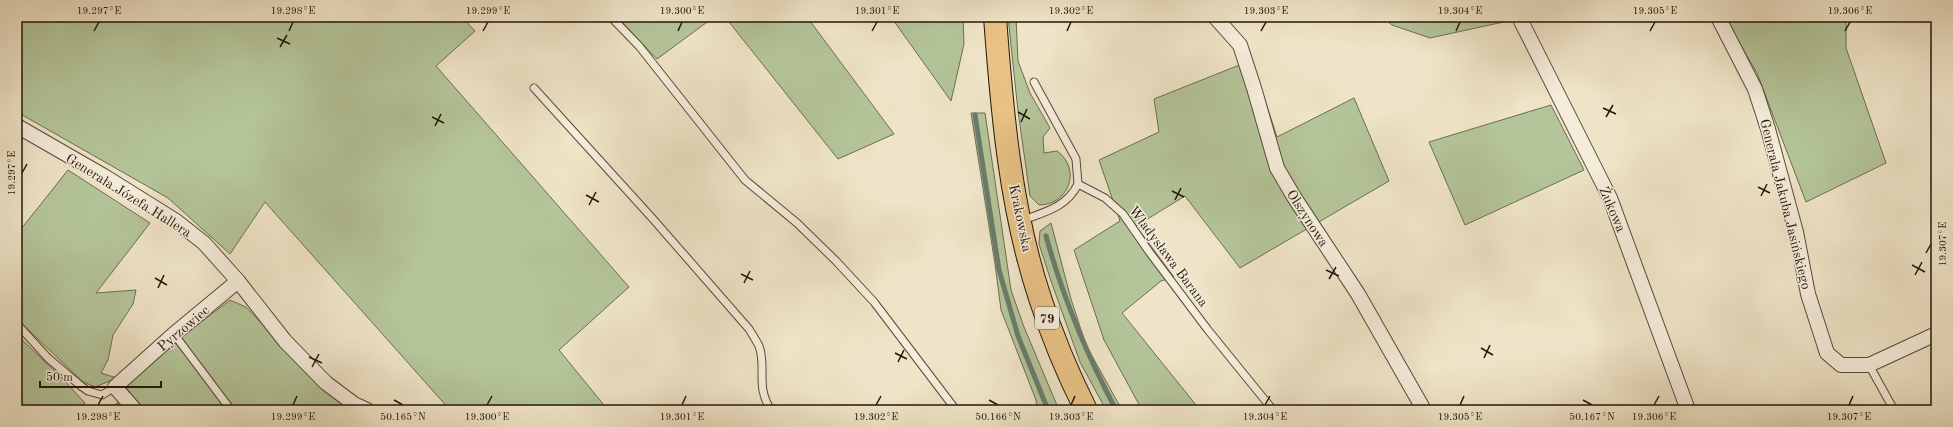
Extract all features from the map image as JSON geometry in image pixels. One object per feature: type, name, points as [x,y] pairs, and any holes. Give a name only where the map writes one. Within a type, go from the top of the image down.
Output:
[{"type":"main road","name":"Krakowska","points":[[995,17],[1008,156],[1020,221],[1039,297],[1057,344],[1086,410]]},
{"type":"street","name":"Olszynowa","points":[[1215,17],[1240,45],[1277,168],[1294,197],[1358,294],[1424,410]]},
{"type":"street","name":"Żukowa","points":[[1519,17],[1610,198],[1688,410]]},
{"type":"street","name":"Generała Jakuba Jasińskiego","points":[[1718,17],[1755,89],[1768,129],[1796,232],[1808,294],[1827,353],[1841,365],[1869,365],[1936,334]]},
{"type":"street","name":"Generała Józefa Hallera","points":[[17,126],[176,221],[204,243],[238,281],[285,341],[326,383],[354,404],[366,410]]},
{"type":"street","name":"Pyrzowiec","points":[[115,387],[174,334],[238,281]]},
{"type":"street","points":[[115,387],[135,410]]},
{"type":"lane","points":[[611,17],[639,46],[745,180],[797,223],[836,261],[874,302],[956,410]]},
{"type":"lane","points":[[1020,221],[1051,210],[1064,203],[1073,194],[1078,184],[1076,159],[1034,82]]},
{"type":"lane","points":[[534,88],[653,219],[749,329],[759,346],[761,386],[765,401],[771,410]]},
{"type":"lane","name":"Władysława Barana","points":[[1078,184],[1105,198],[1123,214],[1150,253],[1208,330],[1273,410]]},
{"type":"lane","points":[[17,324],[48,358],[88,391],[102,395],[115,387]]},
{"type":"lane","points":[[174,334],[231,410]]},
{"type":"lane","points":[[1869,365],[1894,410]]},
{"type":"green space","points":[[17,17],[462,17],[475,31],[436,66],[629,287],[559,350],[608,410],[450,410],[265,202],[230,254],[168,198],[17,112]]},
{"type":"green space","points":[[617,17],[714,17],[657,59]]},
{"type":"green space","points":[[725,17],[807,17],[894,134],[838,159]]},
{"type":"green space","points":[[891,17],[963,17],[964,44],[951,101]]},
{"type":"green space","points":[[1008,17],[1016,17],[1018,61],[1030,93],[1050,128],[1043,137],[1044,153],[1057,151],[1065,158],[1069,167],[1069,185],[1064,193],[1058,199],[1039,205],[1030,196],[1018,111]]},
{"type":"green space","points":[[1382,17],[1506,17],[1508,21],[1430,38],[1392,25]]},
{"type":"green space","points":[[1724,17],[1846,17],[1846,48],[1886,163],[1806,202],[1757,73]]},
{"type":"green space","points":[[1252,60],[1277,137],[1354,98],[1389,181],[1240,268],[1185,196],[1136,226],[1174,277],[1161,281],[1122,313],[1200,410],[1142,410],[1104,340],[1074,250],[1120,221],[1099,160],[1159,132],[1154,99]]},
{"type":"green space","points":[[1551,105],[1584,170],[1465,225],[1429,142]]},
{"type":"green space","points":[[971,113],[985,113],[1011,290],[1024,327],[1059,410],[1037,410],[1036,400],[1001,310]]},
{"type":"green space","points":[[68,170],[150,223],[96,293],[136,290],[133,304],[113,335],[108,360],[101,373],[117,378],[95,387],[82,381],[17,319],[17,234]]},
{"type":"green space","points":[[1051,223],[1071,299],[1086,345],[1122,410],[1106,410],[1080,362],[1039,244],[1040,231]]},
{"type":"green space","points":[[230,300],[246,307],[330,395],[350,410],[143,410],[125,386],[183,336]]},
{"type":"green space","points":[[17,335],[62,378],[85,403],[76,410],[17,410]]},
{"type":"green space","points":[[120,401],[128,410],[107,410]]},
{"type":"waterway","points":[[975,115],[999,270],[1018,336],[1048,410]]},
{"type":"waterway","points":[[1046,236],[1076,325],[1116,410]]}]
